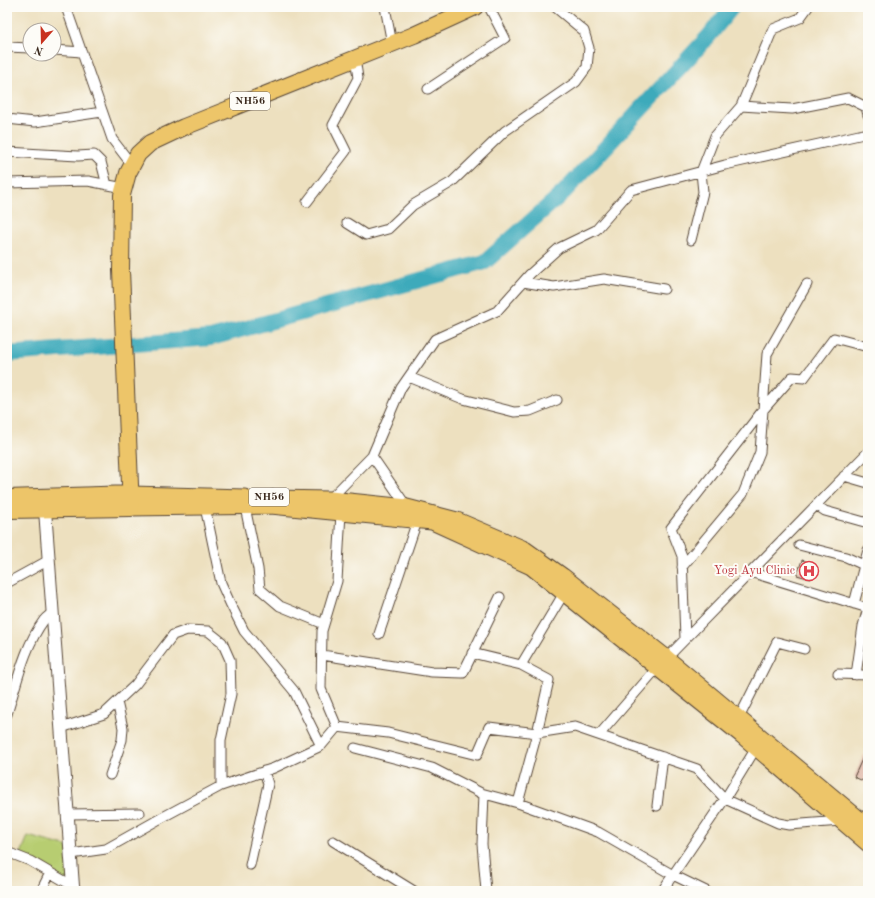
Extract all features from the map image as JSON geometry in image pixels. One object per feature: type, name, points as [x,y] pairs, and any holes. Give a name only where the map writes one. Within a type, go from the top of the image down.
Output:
[{"type":"highway","name":"NH56","points":[[131,501],[121,270],[122,195],[128,173],[138,154],[150,143],[184,127],[414,35],[475,7]]},
{"type":"highway","name":"NH56","points":[[7,498],[131,501]]},
{"type":"highway","name":"NH56","points":[[7,510],[45,510],[131,501]]},
{"type":"main road","name":"NH56","points":[[131,501],[330,499],[408,507]]},
{"type":"main road","points":[[131,501],[198,507],[271,506],[432,522],[531,567],[564,593],[739,718],[868,826]]},
{"type":"main road","points":[[408,507],[457,520],[525,549],[562,576],[662,663],[756,748],[868,844]]},
{"type":"street","points":[[66,7],[112,139],[132,165]]},
{"type":"street","points":[[385,7],[392,44]]},
{"type":"street","points":[[428,89],[504,38],[489,7]]},
{"type":"street","points":[[347,223],[366,235],[388,229],[412,205],[452,182],[505,131],[576,82],[587,67],[589,48],[584,31],[555,7]]},
{"type":"street","points":[[691,240],[703,192],[701,172],[715,136],[741,106],[773,29],[800,18],[808,7]]},
{"type":"street","points":[[7,47],[22,48]]},
{"type":"street","points":[[62,51],[82,52]]},
{"type":"street","points":[[307,202],[346,151],[333,125],[358,78],[355,58]]},
{"type":"street","points":[[741,106],[792,109],[848,98],[867,109]]},
{"type":"street","points":[[7,120],[35,122],[102,112]]},
{"type":"street","points":[[330,499],[372,456],[401,388],[435,339],[497,311],[530,274],[558,248],[596,230],[631,190],[725,166],[868,133]]},
{"type":"street","points":[[7,152],[78,156],[94,155],[101,162],[107,185]]},
{"type":"street","points":[[7,183],[88,181],[124,188]]},
{"type":"street","points":[[523,282],[554,287],[604,279],[664,289]]},
{"type":"street","points":[[682,567],[743,494],[760,452],[767,354],[807,284]]},
{"type":"street","points":[[685,639],[682,556],[671,528],[763,410],[792,377],[804,378],[834,338],[868,347]]},
{"type":"street","points":[[409,377],[462,399],[514,412],[530,411],[558,400]]},
{"type":"street","points":[[599,735],[662,663],[868,452]]},
{"type":"street","points":[[372,456],[408,507]]},
{"type":"street","points":[[844,476],[868,483]]},
{"type":"street","points":[[816,505],[825,511],[868,523]]},
{"type":"street","points":[[198,507],[220,583],[244,631],[294,691],[321,746]]},
{"type":"street","points":[[245,507],[258,569],[260,589],[280,606],[324,624]]},
{"type":"street","points":[[45,510],[74,889]]},
{"type":"street","points":[[337,728],[321,690],[322,631],[337,581],[341,513]]},
{"type":"street","points":[[379,634],[417,521]]},
{"type":"street","points":[[799,545],[846,557],[866,566]]},
{"type":"street","points":[[854,604],[866,566],[868,550]]},
{"type":"street","points":[[7,583],[49,560]]},
{"type":"street","points":[[750,572],[868,608],[863,626],[856,675]]},
{"type":"street","points":[[521,665],[564,593]]},
{"type":"street","points":[[322,655],[432,672],[463,673],[500,597]]},
{"type":"street","points":[[7,714],[22,664],[32,639],[44,619],[53,612]]},
{"type":"street","points":[[61,728],[104,714],[135,685],[173,635],[187,630],[208,631],[222,642],[230,660],[231,694],[221,740],[221,786]]},
{"type":"street","points":[[739,718],[777,642],[804,648]]},
{"type":"street","points":[[472,654],[521,665],[549,680],[537,733],[518,803]]},
{"type":"street","points":[[838,674],[868,675]]},
{"type":"street","points":[[110,775],[122,740],[124,728],[117,702]]},
{"type":"street","points":[[337,728],[388,733],[477,755],[489,727],[537,733],[574,727],[697,769],[725,799],[778,823],[789,825],[841,821]]},
{"type":"street","points":[[71,854],[106,849],[221,786],[274,768],[321,746],[337,728]]},
{"type":"street","points":[[355,748],[432,768],[484,794],[518,803],[598,832],[673,875],[706,891]]},
{"type":"street","points":[[662,891],[725,799],[756,748]]},
{"type":"street","points":[[657,806],[663,757]]},
{"type":"street","points":[[250,865],[268,784],[264,771]]},
{"type":"street","points":[[484,794],[482,844],[486,891]]},
{"type":"street","points":[[68,814],[140,813]]},
{"type":"street","points":[[333,840],[414,891]]},
{"type":"street","points":[[7,852],[30,861],[74,889]]},
{"type":"street","points":[[41,891],[50,873]]},
{"type":"green space","points":[[28,836],[69,847],[71,884],[20,856]]},
{"type":"building","points":[[802,560],[815,564],[811,579],[797,575]]},
{"type":"building","points":[[864,755],[868,757],[868,783],[854,777]]},
{"type":"waterway","points":[[7,354],[211,338],[485,262],[564,192],[708,37],[732,7]]},
{"type":"place","name":"Yogi Ayu Clinic","points":[[809,571]]}]
